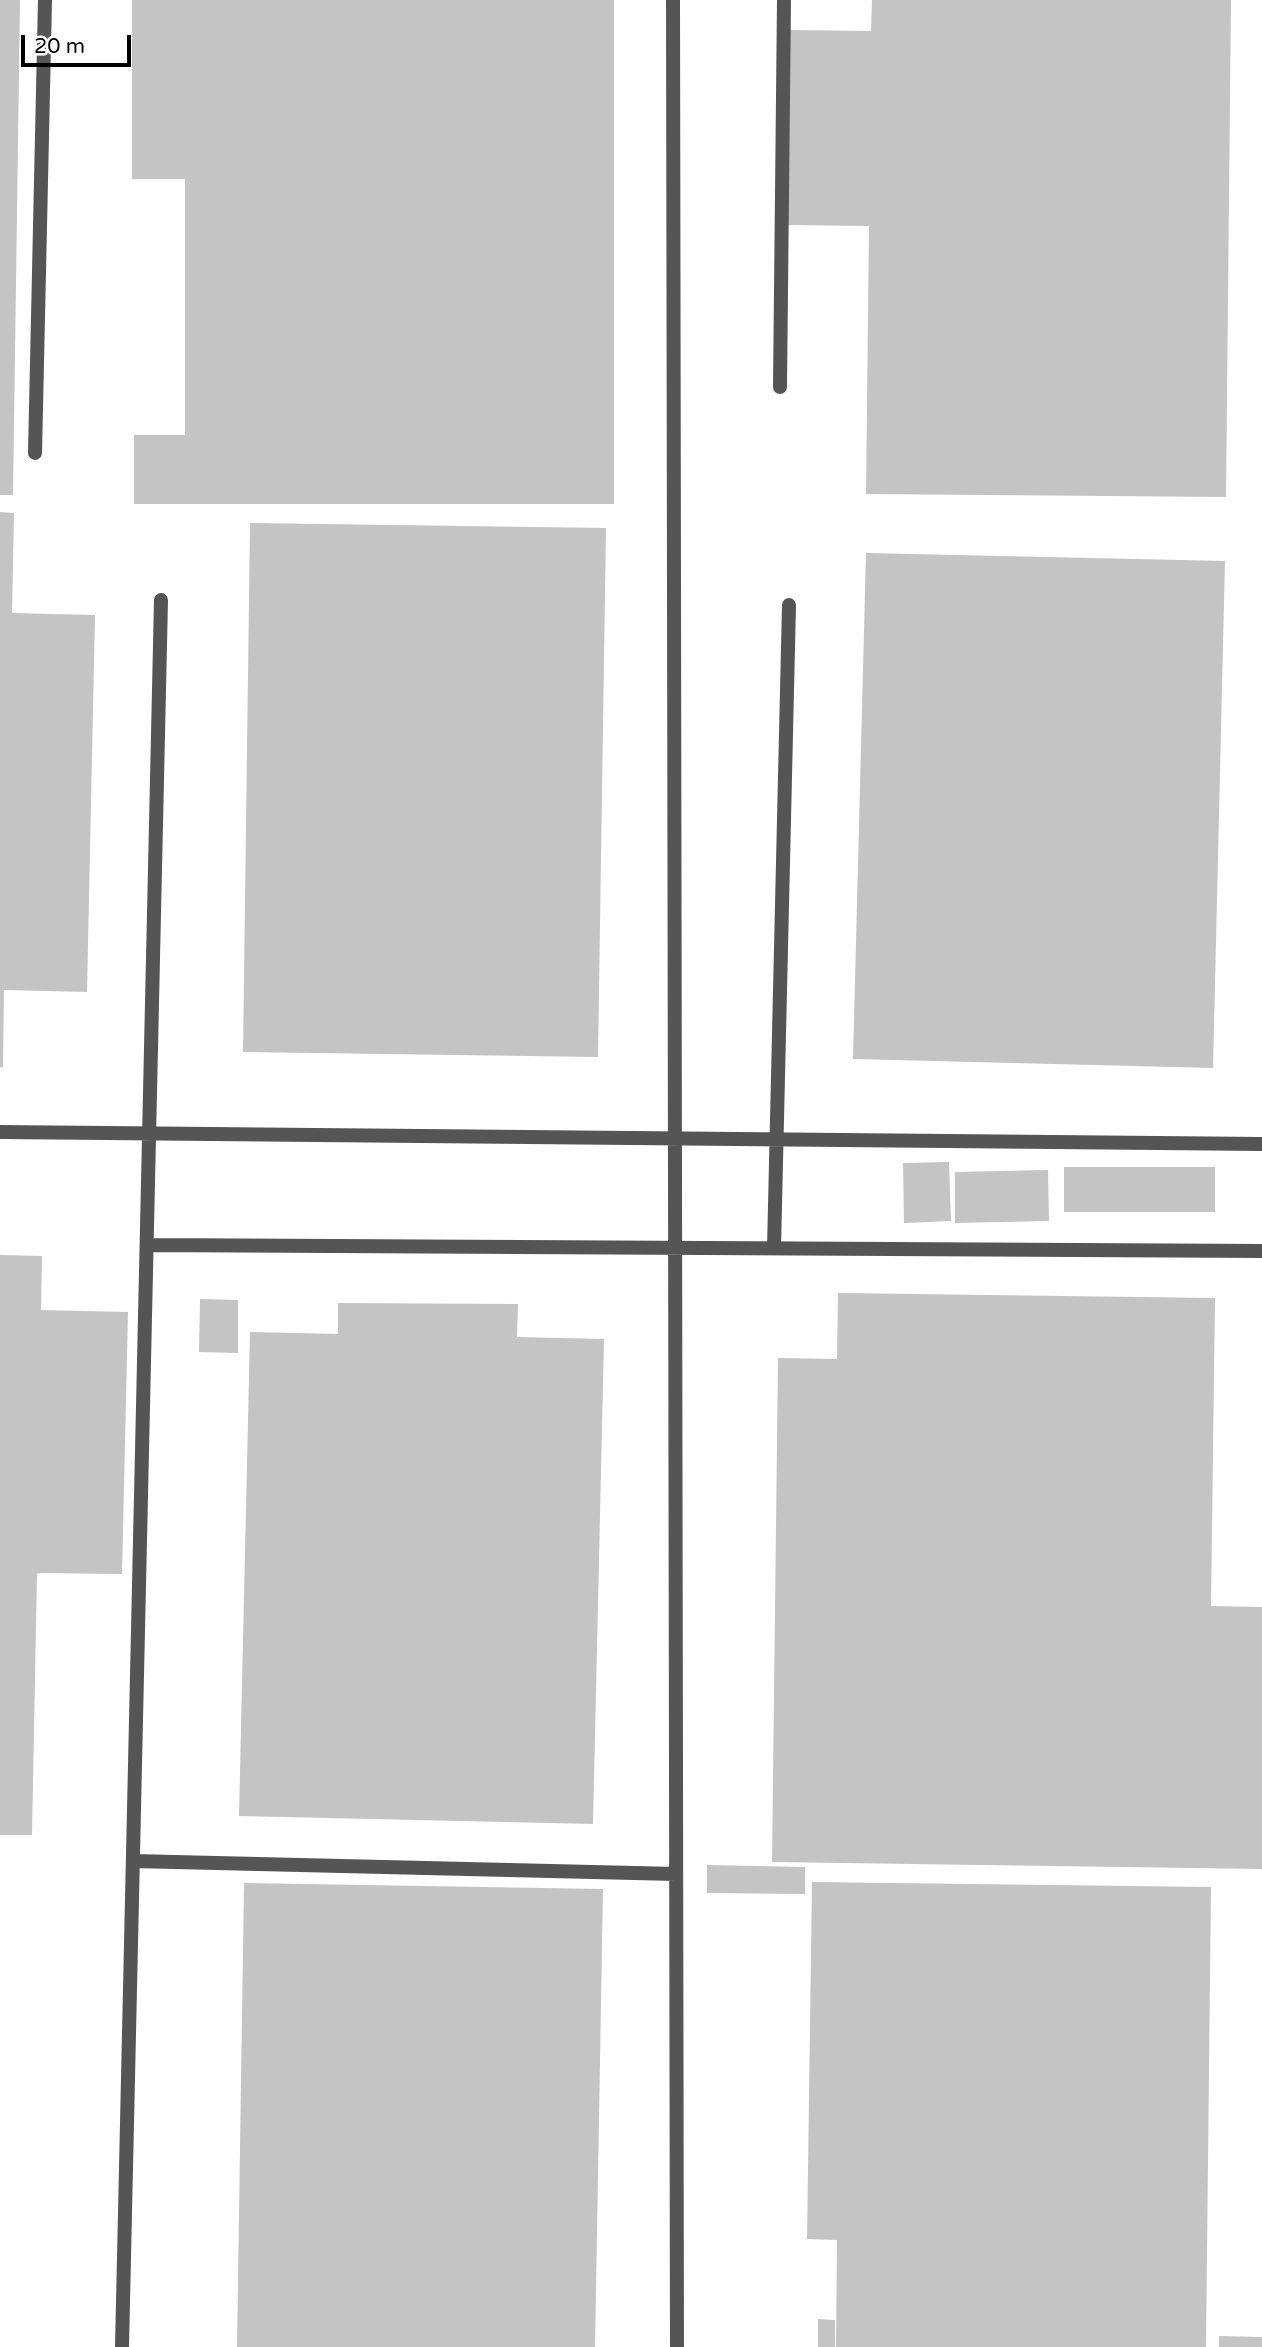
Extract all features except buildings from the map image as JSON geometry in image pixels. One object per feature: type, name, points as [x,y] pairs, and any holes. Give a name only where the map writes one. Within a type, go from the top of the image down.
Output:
[{"type":"lane","points":[[35,453],[45,0]]},
{"type":"lane","points":[[673,0],[677,2347]]},
{"type":"lane","points":[[780,387],[784,0]]},
{"type":"lane","points":[[122,2347],[161,600]]},
{"type":"lane","points":[[774,1248],[789,605]]},
{"type":"lane","points":[[0,1132],[1262,1144]]},
{"type":"lane","points":[[147,1245],[1262,1251]]},
{"type":"lane","points":[[133,1861],[676,1874]]}]
